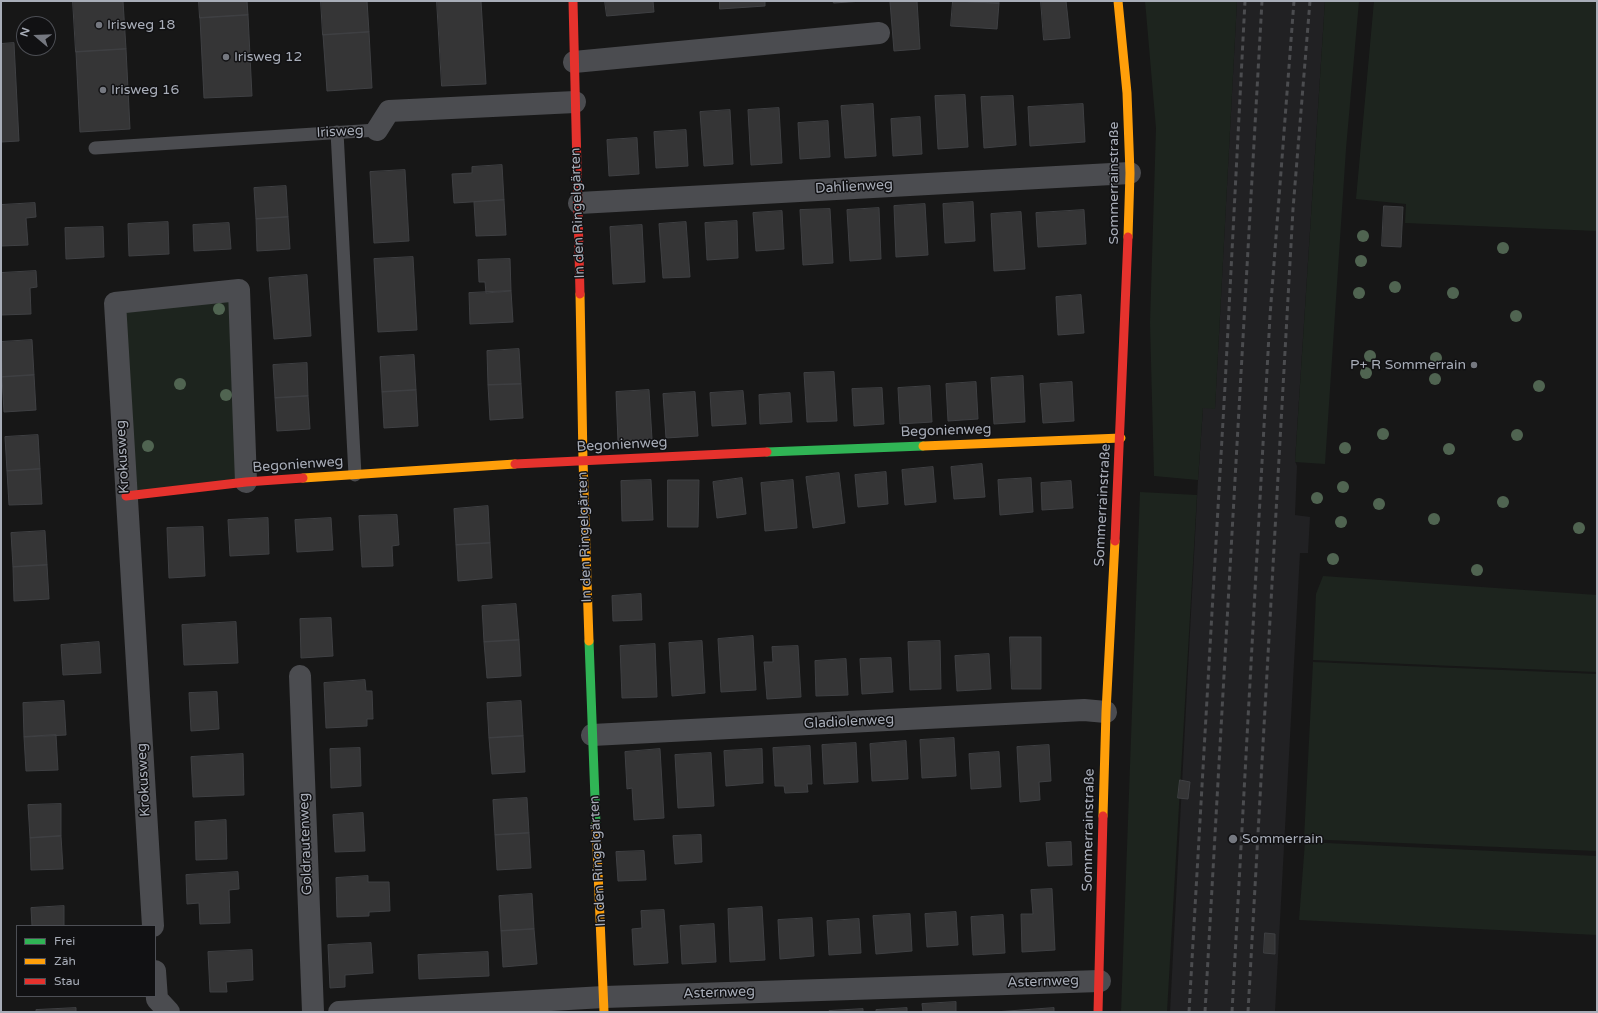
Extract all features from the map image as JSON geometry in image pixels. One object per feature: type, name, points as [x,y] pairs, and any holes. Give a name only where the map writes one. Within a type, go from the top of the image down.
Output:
[{"type":"street","name":"In den Ringelgärten","points":[[573,1],[579,203],[583,460],[592,735],[604,1004]]},
{"type":"street","name":"Sommerrainstraße","points":[[1098,1012],[1106,712],[1121,438],[1130,173],[1127,93],[1118,1]]},
{"type":"street","points":[[574,62],[879,33]]},
{"type":"street","name":"Irisweg","points":[[377,130],[389,111],[575,102]]},
{"type":"street","name":"Dahlienweg","points":[[579,203],[1130,173]]},
{"type":"street","name":"Krokusweg","points":[[152,925],[139,684],[115,303],[239,290],[246,482]]},
{"type":"street","name":"Begonienweg","points":[[126,496],[246,482],[583,460],[1121,438]]},
{"type":"street","name":"Goldrautenweg","points":[[300,676],[313,1012]]},
{"type":"street","name":"Gladiolenweg","points":[[592,735],[1084,710],[1106,712]]},
{"type":"street","name":"Asternweg","points":[[339,1012],[604,1004],[1100,981]]},
{"type":"street","points":[[156,997],[168,1012]]},
{"type":"lane","name":"Irisweg","points":[[95,148],[377,130]]},
{"type":"lane","points":[[337,132],[355,475]]},
{"type":"shaded area","points":[[1145,1],[1237,1],[1215,409],[1203,408],[1198,480],[1154,476],[1150,323],[1156,128]]},
{"type":"shaded area","points":[[1237,1],[1325,1],[1295,461],[1297,466],[1295,515],[1310,517],[1308,553],[1300,553],[1275,1012],[1170,1012],[1198,480],[1203,408],[1215,408]]},
{"type":"shaded area","points":[[1325,1],[1359,1],[1346,149],[1325,464],[1295,462]]},
{"type":"shaded area","points":[[1374,1],[1597,1],[1597,231],[1405,223],[1406,204],[1356,199]]},
{"type":"shaded area","points":[[239,290],[246,482],[126,496],[115,303]]},
{"type":"shaded area","points":[[1140,492],[1197,495],[1167,1012],[1121,1012]]},
{"type":"shaded area","points":[[1323,576],[1597,595],[1597,672],[1313,660],[1316,594]]},
{"type":"shaded area","points":[[1313,662],[1597,674],[1597,851],[1304,839]]},
{"type":"shaded area","points":[[1305,842],[1597,856],[1597,935],[1299,920]]},
{"type":"building","name":"Irisweg 18","points":[[73,1],[123,1],[126,49],[76,52]]},
{"type":"building","points":[[199,1],[247,1],[248,15],[200,18]]},
{"type":"building","points":[[321,1],[367,1],[369,32],[323,35]]},
{"type":"building","points":[[437,1],[481,1],[486,84],[442,86]]},
{"type":"building","points":[[605,1],[653,1],[654,12],[607,16]]},
{"type":"building","points":[[720,1],[765,1],[765,6],[720,9]]},
{"type":"building","points":[[833,1],[863,1],[834,3]]},
{"type":"building","points":[[917,1],[920,49],[894,51],[890,2]]},
{"type":"building","points":[[953,1],[999,3],[997,29],[951,26]]},
{"type":"building","points":[[956,1],[999,1],[999,3]]},
{"type":"building","points":[[1041,1],[1066,1],[1070,38],[1044,40]]},
{"type":"building","name":"Irisweg 12","points":[[248,15],[252,96],[204,98],[200,18]]},
{"type":"building","points":[[369,32],[372,88],[327,91],[323,35]]},
{"type":"building","points":[[14,43],[19,141],[1,142],[1,44]]},
{"type":"building","name":"Irisweg 16","points":[[126,49],[130,129],[80,132],[76,52]]},
{"type":"building","points":[[965,95],[968,147],[938,149],[935,96]]},
{"type":"building","points":[[1013,96],[1016,145],[984,148],[981,97]]},
{"type":"building","points":[[873,104],[876,156],[845,158],[841,106]]},
{"type":"building","points":[[1083,104],[1085,142],[1030,146],[1028,107]]},
{"type":"building","points":[[779,108],[782,163],[751,165],[748,110]]},
{"type":"building","points":[[730,110],[733,164],[704,166],[700,112]]},
{"type":"building","points":[[920,117],[922,154],[893,156],[891,119]]},
{"type":"building","points":[[828,121],[830,157],[800,159],[798,123]]},
{"type":"building","points":[[686,130],[688,166],[656,168],[654,132]]},
{"type":"building","points":[[637,138],[639,174],[609,176],[607,140]]},
{"type":"building","points":[[502,165],[504,200],[454,203],[452,174],[472,173],[472,167]]},
{"type":"building","points":[[405,170],[409,241],[374,243],[370,172]]},
{"type":"building","points":[[286,186],[288,217],[256,219],[254,188]]},
{"type":"building","points":[[504,200],[506,235],[476,236],[474,202]]},
{"type":"building","points":[[973,202],[975,241],[945,243],[943,204]]},
{"type":"building","points":[[35,203],[36,217],[26,218],[28,245],[1,246],[1,205]]},
{"type":"building","points":[[925,204],[928,255],[896,257],[894,206]]},
{"type":"building","points":[[1384,206],[1403,207],[1401,247],[1382,246]]},
{"type":"building","points":[[879,208],[881,259],[850,261],[847,210]]},
{"type":"building","points":[[830,209],[833,263],[803,265],[800,210]]},
{"type":"building","points":[[1084,210],[1086,244],[1038,247],[1036,213]]},
{"type":"building","points":[[782,211],[784,249],[756,251],[753,213]]},
{"type":"building","points":[[1021,212],[1025,269],[994,271],[991,214]]},
{"type":"building","points":[[288,217],[290,249],[257,251],[256,219]]},
{"type":"building","points":[[737,221],[738,258],[707,260],[705,223]]},
{"type":"building","points":[[168,222],[169,254],[129,256],[128,224]]},
{"type":"building","points":[[686,222],[690,277],[663,278],[659,224]]},
{"type":"building","points":[[229,223],[231,249],[194,251],[193,225]]},
{"type":"building","points":[[642,225],[645,282],[613,284],[610,227]]},
{"type":"building","points":[[103,227],[104,257],[66,259],[65,228]]},
{"type":"building","points":[[413,257],[417,330],[378,332],[374,259]]},
{"type":"building","points":[[510,259],[511,291],[486,293],[485,282],[479,282],[478,260]]},
{"type":"building","points":[[36,271],[37,287],[30,288],[31,314],[1,315],[1,273]]},
{"type":"building","points":[[307,275],[311,336],[274,339],[269,278]]},
{"type":"building","points":[[511,291],[513,322],[470,324],[469,293]]},
{"type":"building","points":[[1081,295],[1084,333],[1058,335],[1056,297]]},
{"type":"building","points":[[32,340],[34,375],[2,377],[1,342]]},
{"type":"building","points":[[519,349],[521,384],[488,385],[487,351]]},
{"type":"building","points":[[414,355],[416,390],[382,392],[380,357]]},
{"type":"building","points":[[307,363],[308,396],[275,398],[273,365]]},
{"type":"building","points":[[834,372],[837,421],[807,422],[804,373]]},
{"type":"building","points":[[34,375],[36,410],[4,412],[2,377]]},
{"type":"building","points":[[1023,376],[1025,422],[994,424],[991,378]]},
{"type":"building","points":[[976,382],[978,419],[948,421],[946,384]]},
{"type":"building","points":[[1072,382],[1074,421],[1043,423],[1040,384]]},
{"type":"building","points":[[521,384],[523,418],[490,420],[488,385]]},
{"type":"building","points":[[930,386],[932,422],[900,424],[898,388]]},
{"type":"building","points":[[882,388],[884,424],[854,426],[852,389]]},
{"type":"building","points":[[416,390],[418,426],[384,428],[382,392]]},
{"type":"building","points":[[649,390],[652,439],[618,441],[616,392]]},
{"type":"building","points":[[743,391],[746,424],[712,426],[710,393]]},
{"type":"building","points":[[695,392],[698,436],[666,438],[663,394]]},
{"type":"building","points":[[790,393],[792,422],[760,424],[759,395]]},
{"type":"building","points":[[308,396],[310,429],[277,431],[275,398]]},
{"type":"building","points":[[38,435],[40,469],[7,471],[5,437]]},
{"type":"building","points":[[982,464],[985,497],[954,499],[951,467]]},
{"type":"building","points":[[933,467],[936,502],[905,505],[902,470]]},
{"type":"building","points":[[40,469],[42,504],[9,505],[7,471]]},
{"type":"building","points":[[886,472],[888,504],[858,507],[855,475]]},
{"type":"building","points":[[839,473],[845,523],[813,528],[806,477]]},
{"type":"building","points":[[742,478],[746,514],[717,518],[713,482]]},
{"type":"building","points":[[1031,478],[1033,512],[1000,515],[998,480]]},
{"type":"building","points":[[651,480],[653,520],[622,521],[621,481]]},
{"type":"building","points":[[668,480],[699,480],[698,527],[668,527]]},
{"type":"building","points":[[793,480],[797,528],[765,531],[761,483]]},
{"type":"building","points":[[1071,481],[1073,508],[1042,510],[1041,483]]},
{"type":"building","points":[[488,506],[490,543],[456,545],[454,509]]},
{"type":"building","points":[[397,515],[399,545],[392,546],[393,566],[362,567],[359,516]]},
{"type":"building","points":[[268,518],[269,554],[230,556],[228,520]]},
{"type":"building","points":[[331,518],[333,550],[297,552],[295,520]]},
{"type":"building","points":[[203,527],[205,576],[169,578],[167,528]]},
{"type":"building","points":[[45,531],[47,565],[13,567],[11,533]]},
{"type":"building","points":[[490,543],[492,578],[458,581],[456,545]]},
{"type":"building","points":[[47,565],[49,599],[14,601],[13,567]]},
{"type":"building","points":[[641,594],[642,620],[613,621],[612,596]]},
{"type":"building","points":[[516,604],[519,640],[484,642],[482,606]]},
{"type":"building","points":[[331,618],[333,656],[301,658],[300,619]]},
{"type":"building","points":[[236,622],[238,663],[184,665],[182,625]]},
{"type":"building","points":[[753,636],[756,690],[721,692],[718,639]]},
{"type":"building","points":[[1010,637],[1041,637],[1041,689],[1012,689]]},
{"type":"building","points":[[519,640],[521,676],[487,678],[484,642]]},
{"type":"building","points":[[702,641],[705,693],[672,696],[669,643]]},
{"type":"building","points":[[940,641],[941,689],[910,690],[908,642]]},
{"type":"building","points":[[99,642],[101,673],[63,675],[61,645]]},
{"type":"building","points":[[655,644],[657,697],[622,698],[620,646]]},
{"type":"building","points":[[798,646],[801,697],[767,699],[764,662],[773,662],[772,647]]},
{"type":"building","points":[[989,654],[991,689],[957,691],[955,656]]},
{"type":"building","points":[[891,658],[893,692],[862,694],[860,659]]},
{"type":"building","points":[[846,659],[848,695],[816,696],[815,661]]},
{"type":"building","points":[[365,680],[366,691],[372,691],[373,719],[367,719],[367,726],[326,728],[324,683]]},
{"type":"building","points":[[217,692],[219,729],[191,731],[189,693]]},
{"type":"building","points":[[64,701],[66,735],[24,737],[23,703]]},
{"type":"building","points":[[521,701],[523,736],[489,738],[487,703]]},
{"type":"building","points":[[56,735],[58,770],[26,771],[24,737]]},
{"type":"building","points":[[523,736],[525,772],[492,774],[489,738]]},
{"type":"building","points":[[954,738],[956,776],[922,778],[920,740]]},
{"type":"building","points":[[906,741],[908,779],[872,781],[870,744]]},
{"type":"building","points":[[856,743],[858,782],[824,784],[822,745]]},
{"type":"building","points":[[1049,745],[1051,781],[1039,782],[1040,800],[1020,802],[1017,747]]},
{"type":"building","points":[[810,746],[812,784],[807,784],[808,792],[785,793],[784,786],[775,786],[773,748]]},
{"type":"building","points":[[360,748],[361,786],[331,788],[330,749]]},
{"type":"building","points":[[660,749],[664,818],[634,820],[632,788],[627,789],[625,752]]},
{"type":"building","points":[[762,749],[763,783],[726,786],[724,751]]},
{"type":"building","points":[[999,752],[1001,787],[971,789],[969,754]]},
{"type":"building","points":[[711,753],[714,806],[678,808],[675,755]]},
{"type":"building","points":[[243,754],[244,795],[193,797],[191,757]]},
{"type":"building","points":[[1180,780],[1190,782],[1188,799],[1178,798]]},
{"type":"building","points":[[527,798],[529,833],[495,835],[493,800]]},
{"type":"building","points":[[61,804],[61,836],[30,838],[28,805]]},
{"type":"building","points":[[363,813],[365,851],[335,852],[333,815]]},
{"type":"building","points":[[226,820],[227,859],[196,860],[195,822]]},
{"type":"building","points":[[529,833],[531,868],[497,870],[495,835]]},
{"type":"building","points":[[701,835],[702,862],[675,864],[673,836]]},
{"type":"building","points":[[61,836],[63,869],[31,870],[30,838]]},
{"type":"building","points":[[1071,842],[1072,865],[1048,866],[1046,843]]},
{"type":"building","points":[[644,851],[646,880],[618,881],[616,852]]},
{"type":"building","points":[[238,872],[239,889],[229,890],[230,923],[200,924],[199,903],[187,904],[186,875]]},
{"type":"building","points":[[368,876],[368,882],[389,882],[390,911],[369,912],[369,916],[337,917],[336,878]]},
{"type":"building","points":[[1052,889],[1055,950],[1022,952],[1021,914],[1033,914],[1031,890]]},
{"type":"building","points":[[532,894],[534,929],[501,931],[499,896]]},
{"type":"building","points":[[64,906],[64,925],[32,925],[31,908]]},
{"type":"building","points":[[762,907],[765,960],[730,962],[728,909]]},
{"type":"building","points":[[664,910],[668,963],[634,965],[632,929],[642,928],[641,911]]},
{"type":"building","points":[[956,912],[958,945],[927,947],[925,914]]},
{"type":"building","points":[[910,914],[912,951],[876,954],[873,916]]},
{"type":"building","points":[[1003,915],[1005,953],[973,955],[971,917]]},
{"type":"building","points":[[812,918],[814,956],[780,959],[778,920]]},
{"type":"building","points":[[859,919],[861,953],[829,955],[827,921]]},
{"type":"building","points":[[714,924],[716,962],[682,964],[680,926]]},
{"type":"building","points":[[534,929],[537,964],[503,967],[501,931]]},
{"type":"building","points":[[1265,933],[1275,934],[1275,954],[1264,953]]},
{"type":"building","points":[[371,943],[373,973],[345,975],[345,987],[330,988],[328,945]]},
{"type":"building","points":[[252,950],[253,980],[226,982],[227,992],[210,992],[208,952]]},
{"type":"building","points":[[488,952],[489,976],[419,979],[418,955]]},
{"type":"building","points":[[956,1002],[956,1012],[923,1012],[922,1004]]},
{"type":"building","points":[[76,1008],[76,1012],[36,1012],[36,1010]]},
{"type":"building","points":[[907,1008],[907,1012],[876,1012],[876,1010]]},
{"type":"building","points":[[1054,1008],[1054,1012],[995,1012]]},
{"type":"building","points":[[863,1009],[863,1012],[829,1012],[829,1011]]},
{"type":"railway","points":[[1189,1012],[1225,386],[1245,1]]},
{"type":"railway","points":[[1205,1012],[1262,1]]},
{"type":"railway","points":[[1232,1012],[1270,316],[1294,1]]},
{"type":"railway","points":[[1248,1012],[1293,209],[1310,1]]},
{"type":"traffic: fast","points":[[767,452],[923,446]]},
{"type":"traffic: fast","points":[[589,641],[596,825]]},
{"type":"traffic: slow","points":[[1118,1],[1127,93],[1130,173],[1128,237]]},
{"type":"traffic: slow","points":[[580,294],[583,460],[589,641]]},
{"type":"traffic: slow","points":[[923,446],[1121,438]]},
{"type":"traffic: slow","points":[[303,478],[515,464]]},
{"type":"traffic: slow","points":[[1103,816],[1106,712],[1115,541]]},
{"type":"traffic: slow","points":[[596,825],[604,1012]]},
{"type":"traffic: jam","points":[[573,1],[580,294]]},
{"type":"traffic: jam","points":[[1115,541],[1128,237]]},
{"type":"traffic: jam","points":[[515,464],[767,452]]},
{"type":"traffic: jam","points":[[126,496],[246,482],[303,478]]},
{"type":"traffic: jam","points":[[1098,1012],[1103,816]]},
{"type":"place","name":"Irisweg 18","points":[[99,25]]},
{"type":"place","name":"Irisweg 12","points":[[226,57]]},
{"type":"place","name":"Irisweg 16","points":[[103,90]]},
{"type":"place","name":"P+ R Sommerrain","points":[[1474,365]]},
{"type":"place","name":"Sommerrain","points":[[1233,839]]}]
